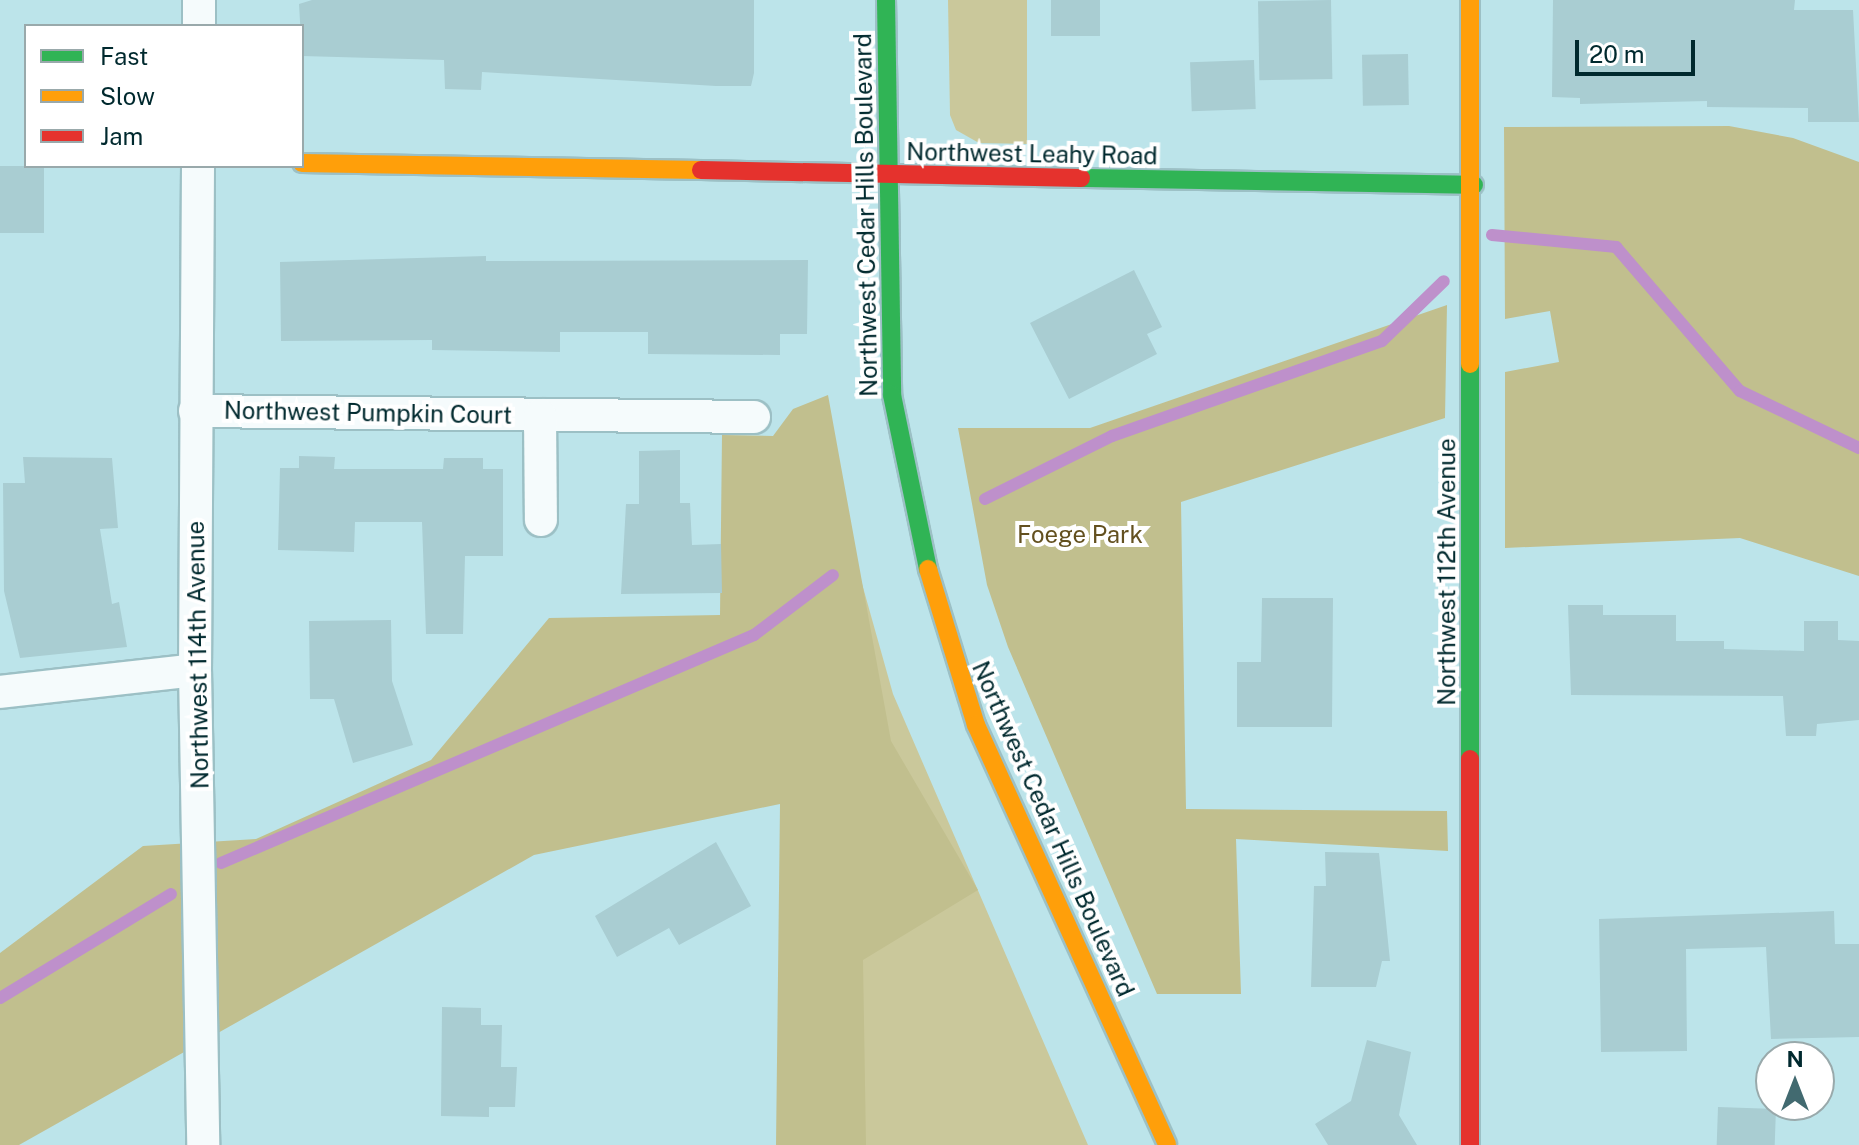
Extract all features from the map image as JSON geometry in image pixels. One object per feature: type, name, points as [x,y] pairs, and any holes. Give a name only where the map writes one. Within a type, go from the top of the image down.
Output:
[{"type":"street","points":[[199,0],[199,24]]},
{"type":"street","name":"Northwest Cedar Hills Boulevard","points":[[886,0],[884,175],[892,395],[906,484],[946,640],[976,725],[1167,1145]]},
{"type":"street","name":"Northwest 112th Avenue","points":[[1470,0],[1474,185],[1470,1145]]},
{"type":"street","name":"Northwest Leahy Road","points":[[304,163],[1474,185]]},
{"type":"street","name":"Northwest 114th Avenue","points":[[198,168],[195,670],[203,1145]]},
{"type":"street","name":"Northwest Pumpkin Court","points":[[195,411],[754,417]]},
{"type":"street","name":"Northwest Pumpkin Court","points":[[540,415],[541,520]]},
{"type":"street","points":[[0,692],[195,670]]},
{"type":"shaded area","points":[[948,0],[1027,0],[1027,144],[979,143],[956,130],[950,115]]},
{"type":"shaded area","points":[[848,534],[893,694],[1088,1145],[835,1145]]},
{"type":"green space","points":[[1729,126],[1793,138],[1859,162],[1859,576],[1740,538],[1505,548],[1505,372],[1559,362],[1550,311],[1505,319],[1504,127]]},
{"type":"green space","name":"Foege Park","points":[[1447,305],[1445,418],[1181,502],[1186,809],[1447,811],[1448,851],[1236,839],[1241,994],[1157,994],[1008,647],[987,585],[958,428],[1090,428]]},
{"type":"green space","points":[[828,395],[891,741],[978,890],[863,960],[866,1145],[776,1145],[780,804],[534,855],[19,1145],[0,1145],[0,953],[143,846],[256,839],[431,760],[549,618],[720,615],[722,435],[773,436],[793,409]]},
{"type":"building","points":[[312,0],[754,0],[754,73],[751,86],[716,86],[482,72],[481,90],[445,89],[444,60],[304,56],[304,24],[300,24],[299,4]]},
{"type":"building","points":[[1051,0],[1100,0],[1100,36],[1051,36]]},
{"type":"building","points":[[1331,0],[1332,79],[1259,80],[1258,1]]},
{"type":"building","points":[[1553,0],[1795,0],[1794,10],[1853,10],[1859,122],[1808,122],[1808,108],[1707,107],[1707,101],[1580,104],[1580,98],[1552,97]]},
{"type":"building","points":[[1408,54],[1409,105],[1363,106],[1362,55]]},
{"type":"building","points":[[1254,60],[1256,109],[1192,111],[1190,62]]},
{"type":"building","points":[[0,166],[44,168],[44,233],[0,233]]},
{"type":"building","points":[[486,256],[486,261],[808,260],[807,334],[780,334],[780,355],[648,354],[648,332],[560,332],[560,352],[432,350],[432,340],[281,341],[280,262]]},
{"type":"building","points":[[1134,270],[1162,327],[1147,334],[1157,354],[1069,399],[1030,323]]},
{"type":"building","points":[[680,450],[680,503],[690,503],[692,545],[721,544],[722,593],[621,594],[626,504],[639,504],[639,451]]},
{"type":"building","points":[[299,456],[335,457],[334,469],[443,469],[444,458],[483,458],[483,469],[503,469],[503,556],[465,556],[463,634],[426,634],[422,522],[355,522],[354,552],[278,550],[280,468],[299,468]]},
{"type":"building","points":[[23,457],[112,458],[118,528],[100,529],[112,604],[119,602],[127,647],[20,658],[4,591],[3,483],[25,483]]},
{"type":"building","points":[[1262,598],[1333,598],[1332,727],[1237,727],[1237,662],[1261,662]]},
{"type":"building","points":[[1568,605],[1603,605],[1603,615],[1676,615],[1676,641],[1724,641],[1724,649],[1804,651],[1804,621],[1838,621],[1838,640],[1859,641],[1859,720],[1817,724],[1816,736],[1786,736],[1783,696],[1571,695]]},
{"type":"building","points":[[391,620],[392,681],[413,745],[353,763],[334,699],[310,699],[309,621]]},
{"type":"building","points":[[716,842],[751,906],[679,945],[669,928],[617,957],[595,916]]},
{"type":"building","points":[[1325,852],[1379,853],[1390,961],[1382,961],[1376,987],[1311,987],[1314,886],[1326,886]]},
{"type":"building","points":[[1834,911],[1835,944],[1859,944],[1859,1037],[1771,1039],[1766,947],[1686,949],[1687,1051],[1601,1052],[1599,919]]},
{"type":"building","points":[[442,1007],[481,1008],[481,1025],[502,1025],[501,1067],[517,1067],[515,1107],[489,1107],[489,1117],[441,1116]]},
{"type":"building","points":[[1367,1040],[1411,1052],[1399,1115],[1417,1145],[1328,1145],[1315,1124],[1351,1101]]},
{"type":"building","points":[[1718,1107],[1755,1108],[1755,1121],[1776,1121],[1775,1145],[1717,1145]]},
{"type":"waterway","points":[[1492,235],[1616,247],[1740,391],[1859,448]]},
{"type":"waterway","points":[[985,499],[1112,436],[1382,341],[1444,281]]},
{"type":"waterway","points":[[221,863],[754,635],[833,575]]},
{"type":"waterway","points":[[0,998],[171,894]]},
{"type":"traffic: fast","points":[[886,0],[892,395],[928,569]]},
{"type":"traffic: fast","points":[[1081,178],[1474,185]]},
{"type":"traffic: fast","points":[[1470,364],[1470,759]]},
{"type":"traffic: slow","points":[[1470,0],[1470,364]]},
{"type":"traffic: slow","points":[[304,163],[701,170]]},
{"type":"traffic: slow","points":[[928,569],[976,725],[1167,1145]]},
{"type":"traffic: jam","points":[[701,170],[1081,178]]},
{"type":"traffic: jam","points":[[1470,759],[1470,1145]]}]
